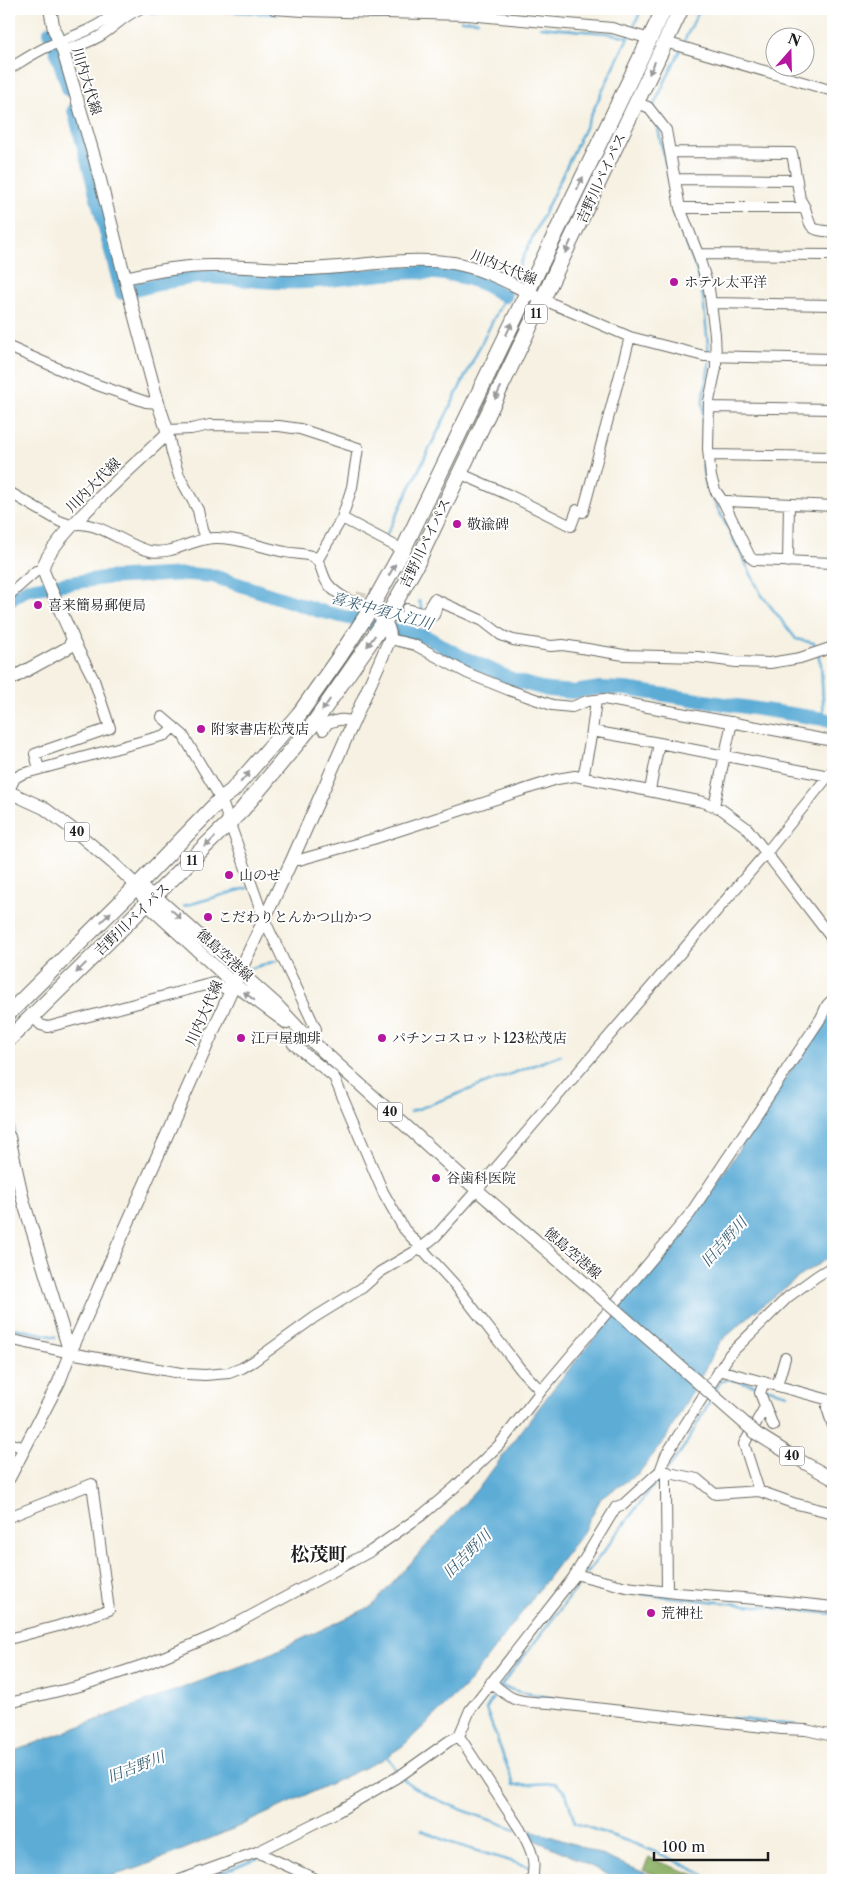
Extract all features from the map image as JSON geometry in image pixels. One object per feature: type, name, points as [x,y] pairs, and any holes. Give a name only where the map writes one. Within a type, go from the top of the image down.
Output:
[{"type":"highway","name":"吉野川バイパス","points":[[9,1039],[230,824],[314,723],[354,665],[415,567],[544,300],[642,105],[664,42],[664,9]]},
{"type":"highway","name":"吉野川バイパス","points":[[9,1013],[221,799],[232,791],[300,712],[340,656],[382,620],[397,548],[523,290],[681,9]]},
{"type":"main road","name":"川内大代線","points":[[48,580],[45,562],[62,537],[168,431],[154,403],[125,278],[94,160],[58,47],[50,9]]},
{"type":"main road","name":"川内大代線","points":[[125,278],[153,271],[180,268],[218,266],[307,269],[403,260],[425,260],[454,263],[485,272],[544,300]]},
{"type":"main road","points":[[9,680],[69,647],[73,639],[48,580]]},
{"type":"main road","name":"川内大代線","points":[[9,1478],[59,1382],[70,1353],[234,982],[292,860],[353,722],[382,620]]},
{"type":"main road","name":"徳島空港線","points":[[9,791],[44,808],[75,830],[114,864],[234,982],[267,1010],[304,1034],[477,1190],[757,1434],[833,1479]]},
{"type":"main road","points":[[9,1137],[23,1200],[70,1353]]},
{"type":"street","points":[[9,69],[91,30],[105,22],[120,9]]},
{"type":"street","points":[[58,47],[101,35],[132,12],[140,9]]},
{"type":"street","points":[[274,9],[467,15],[612,28],[833,92]]},
{"type":"street","points":[[642,105],[662,126],[668,136],[680,208],[698,254],[711,303],[711,356],[716,368],[709,407],[710,455],[711,477],[715,490],[724,503],[750,557],[754,560],[833,564]]},
{"type":"street","points":[[670,152],[792,153],[800,199],[805,208],[810,227],[813,230],[833,232]]},
{"type":"street","points":[[676,179],[796,180]]},
{"type":"street","points":[[680,208],[805,208]]},
{"type":"street","points":[[698,254],[833,256]]},
{"type":"street","points":[[544,300],[630,337],[711,356],[833,359]]},
{"type":"street","points":[[711,303],[833,305]]},
{"type":"street","points":[[459,473],[509,495],[571,526],[577,510],[583,512],[630,337]]},
{"type":"street","points":[[9,347],[89,382],[154,403]]},
{"type":"street","points":[[709,407],[833,410]]},
{"type":"street","points":[[206,538],[202,530],[198,510],[180,476],[172,454],[168,431],[210,425],[279,426],[300,429],[358,448],[352,487],[342,518],[318,560]]},
{"type":"street","points":[[710,455],[833,457]]},
{"type":"street","points":[[9,492],[59,521],[75,525],[88,523],[141,548],[152,551],[166,551],[206,538],[220,538],[313,556],[318,560],[327,583],[333,590],[382,620],[416,645],[467,673],[552,705],[572,707],[588,701],[604,700],[833,741]]},
{"type":"street","points":[[724,503],[727,501],[833,506]]},
{"type":"street","points":[[788,562],[789,504]]},
{"type":"street","points":[[342,518],[397,548]]},
{"type":"street","points":[[9,594],[36,571],[48,580]]},
{"type":"street","points":[[324,576],[346,592],[356,596]]},
{"type":"street","points":[[425,615],[434,599],[483,621],[501,635],[514,640],[551,646],[563,645],[624,655],[698,657],[736,662],[770,663],[809,655],[831,648]]},
{"type":"street","points":[[407,609],[425,615]]},
{"type":"street","points":[[382,620],[425,615]]},
{"type":"street","points":[[39,769],[35,754],[110,728],[94,680],[73,639]]},
{"type":"street","points":[[583,778],[596,700]]},
{"type":"street","points":[[162,717],[183,735],[221,799],[264,919],[316,1029],[296,1039],[294,1044],[334,1077],[383,1192],[404,1229],[456,1286],[521,1370],[541,1391]]},
{"type":"street","points":[[323,730],[328,723],[344,719],[353,722]]},
{"type":"street","points":[[714,806],[732,722]]},
{"type":"street","points":[[9,791],[15,778],[22,774],[165,735],[174,727]]},
{"type":"street","points":[[9,1339],[70,1353],[186,1374],[229,1373],[254,1361],[315,1317],[362,1288],[380,1272],[421,1248],[436,1236],[477,1190],[767,852],[831,773],[592,731]]},
{"type":"street","points":[[650,790],[659,744]]},
{"type":"street","points":[[292,860],[300,860],[373,839],[557,779],[568,776],[583,778],[703,802],[714,806],[741,823],[767,852],[833,940]]},
{"type":"street","points":[[32,1016],[41,1025],[48,1027],[213,982],[234,982]]},
{"type":"street","points":[[9,1703],[80,1686],[149,1663],[217,1634],[371,1551],[422,1516],[498,1445],[690,1214],[821,1018],[827,1005],[833,999]]},
{"type":"street","points":[[667,1592],[666,1475],[664,1471],[666,1455],[730,1354],[788,1297],[833,1266]]},
{"type":"street","points":[[777,1386],[785,1358]]},
{"type":"street","points":[[719,1370],[763,1386],[777,1386],[830,1403],[833,1426]]},
{"type":"street","points":[[763,1386],[760,1393],[773,1426]]},
{"type":"street","points":[[759,1491],[744,1444],[766,1408]]},
{"type":"street","points":[[9,1443],[24,1448]]},
{"type":"street","points":[[664,1471],[697,1479],[715,1494],[759,1491],[793,1504],[833,1513]]},
{"type":"street","points":[[180,1880],[257,1852],[337,1812],[401,1775],[459,1736],[470,1710],[575,1574],[616,1507],[624,1504],[664,1471]]},
{"type":"street","points":[[9,1517],[92,1484],[109,1610],[9,1639]]},
{"type":"street","points":[[575,1574],[626,1586],[667,1592],[833,1607]]},
{"type":"street","points":[[491,1682],[508,1697],[518,1701],[550,1703],[782,1730],[806,1730],[833,1736]]},
{"type":"street","points":[[459,1736],[532,1850],[535,1868],[532,1880]]},
{"type":"street","points":[[257,1852],[318,1880]]},
{"type":"green space","points":[[649,1858],[706,1880],[670,1880],[643,1870]]},
{"type":"water","name":"旧吉野川","points":[[833,1006],[833,1255],[804,1273],[754,1312],[720,1342],[666,1438],[639,1473],[601,1498],[583,1532],[466,1686],[404,1745],[383,1759],[233,1829],[141,1867],[99,1880],[9,1880],[9,1753],[257,1660],[372,1606],[481,1485],[553,1389],[703,1204]]},
{"type":"water","points":[[528,1829],[577,1845],[662,1880],[618,1880],[567,1854],[534,1840]]},
{"type":"waterway","points":[[149,9],[152,13],[218,11],[275,14]]},
{"type":"waterway","points":[[632,30],[642,9]]},
{"type":"waterway","points":[[683,43],[700,9]]},
{"type":"waterway","points":[[371,18],[383,18]]},
{"type":"waterway","points":[[461,20],[478,21]]},
{"type":"waterway","points":[[540,27],[606,33],[627,37]]},
{"type":"waterway","points":[[50,32],[69,90]]},
{"type":"waterway","points":[[72,43],[97,32]]},
{"type":"waterway","points":[[512,281],[629,35]]},
{"type":"waterway","points":[[653,109],[681,48]]},
{"type":"waterway","points":[[74,110],[122,293],[171,281],[201,277],[304,282],[416,272],[439,273],[460,277],[481,283],[505,296]]},
{"type":"waterway","points":[[657,124],[672,194],[673,212],[695,266],[703,297],[709,354]]},
{"type":"waterway","points":[[385,538],[509,288]]},
{"type":"waterway","points":[[710,360],[703,399],[703,468],[705,483],[761,594],[796,639],[814,643],[816,650]]},
{"type":"waterway","name":"喜来中須入江川","points":[[9,601],[28,589],[104,578],[188,574],[213,576],[320,611],[427,637],[458,655],[516,681],[548,690],[573,692],[600,688],[626,689],[824,719],[833,722]]},
{"type":"waterway","points":[[419,601],[423,611]]},
{"type":"waterway","points":[[425,621],[427,637]]},
{"type":"waterway","points":[[818,655],[821,664],[824,719]]},
{"type":"waterway","points":[[184,906],[247,888]]},
{"type":"waterway","points":[[248,969],[276,961]]},
{"type":"waterway","points":[[410,1112],[561,1055]]},
{"type":"waterway","points":[[9,1112],[15,1131]]},
{"type":"waterway","points":[[9,1327],[56,1337]]},
{"type":"waterway","points":[[715,1392],[720,1382],[729,1379],[759,1386]]},
{"type":"waterway","points":[[765,1388],[788,1394]]},
{"type":"waterway","points":[[668,1469],[686,1444],[711,1399]]},
{"type":"waterway","points":[[587,1573],[659,1478]]},
{"type":"waterway","points":[[500,1687],[582,1581],[590,1583]]},
{"type":"waterway","points":[[642,1594],[833,1614]]},
{"type":"waterway","points":[[503,1687],[564,1700]]},
{"type":"waterway","points":[[497,1691],[486,1709],[514,1785],[555,1783],[566,1793],[575,1823],[663,1855],[713,1880]]},
{"type":"waterway","points":[[731,1718],[795,1725]]},
{"type":"waterway","points":[[385,1754],[398,1772]]},
{"type":"waterway","points":[[402,1777],[422,1792],[437,1799],[472,1814],[516,1829]]},
{"type":"waterway","points":[[422,1830],[448,1842],[530,1867],[530,1869]]},
{"type":"waterway","points":[[201,1880],[261,1857]]},
{"type":"waterway","points":[[739,1880],[754,1878],[756,1880]]},
{"type":"tunnel","points":[[356,596],[407,609]]},
{"type":"place","name":"ホテル太平洋","points":[[674,282]]},
{"type":"place","name":"敬渝碑","points":[[457,524]]},
{"type":"place","name":"喜来簡易郵便局","points":[[38,605]]},
{"type":"place","name":"附家書店松茂店","points":[[201,729]]},
{"type":"place","name":"山のせ","points":[[229,875]]},
{"type":"place","name":"こだわりとんかつ山かつ","points":[[208,917]]},
{"type":"place","name":"江戸屋珈琲","points":[[241,1038]]},
{"type":"place","name":"パチンコスロット123松茂店","points":[[382,1038]]},
{"type":"place","name":"谷歯科医院","points":[[436,1178]]},
{"type":"place","name":"荒神社","points":[[651,1613]]},
{"type":"district","name":"松茂町","points":[[319,1554]]}]
